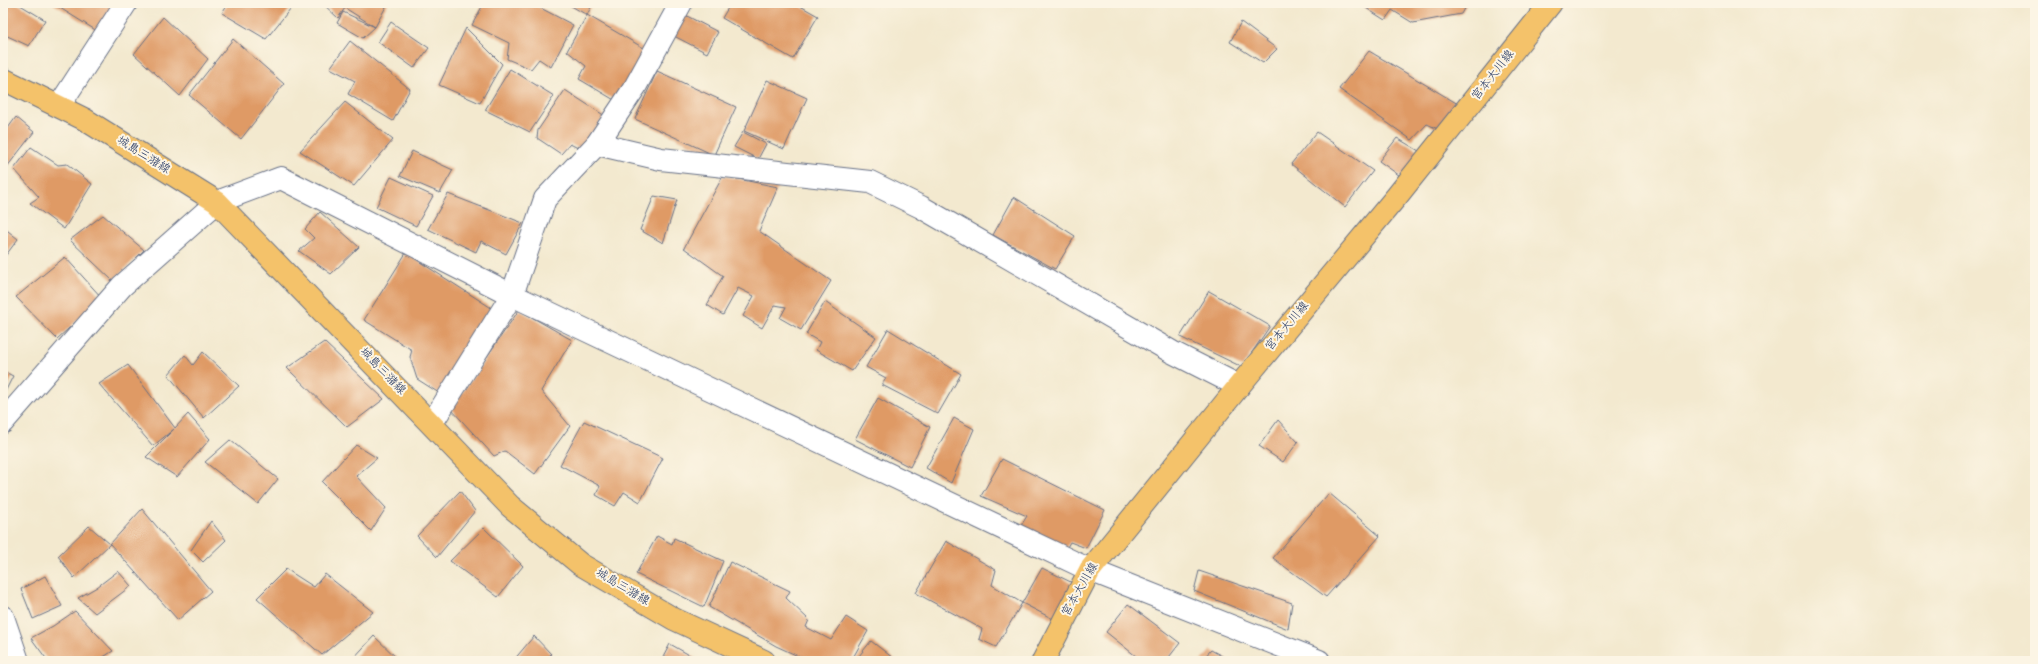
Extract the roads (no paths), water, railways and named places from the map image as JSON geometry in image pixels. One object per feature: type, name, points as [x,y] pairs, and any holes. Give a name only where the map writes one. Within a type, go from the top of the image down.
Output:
[{"type":"main road","name":"宮本大川線","points":[[1043,661],[1090,570],[1239,386],[1402,190],[1551,3]]},
{"type":"main road","name":"城島三潴線","points":[[3,79],[84,119],[217,202],[432,423],[510,506],[580,564],[674,619],[764,661]]},
{"type":"street","points":[[58,106],[126,3]]},
{"type":"street","points":[[432,423],[512,294],[545,199],[597,144],[643,74],[681,3]]},
{"type":"street","points":[[597,144],[661,159],[870,182],[921,207],[1172,352],[1239,386]]},
{"type":"street","points":[[3,422],[122,286],[217,202],[281,178],[512,294],[1090,570],[1319,661]]},
{"type":"street","points":[[3,617],[18,661]]}]
